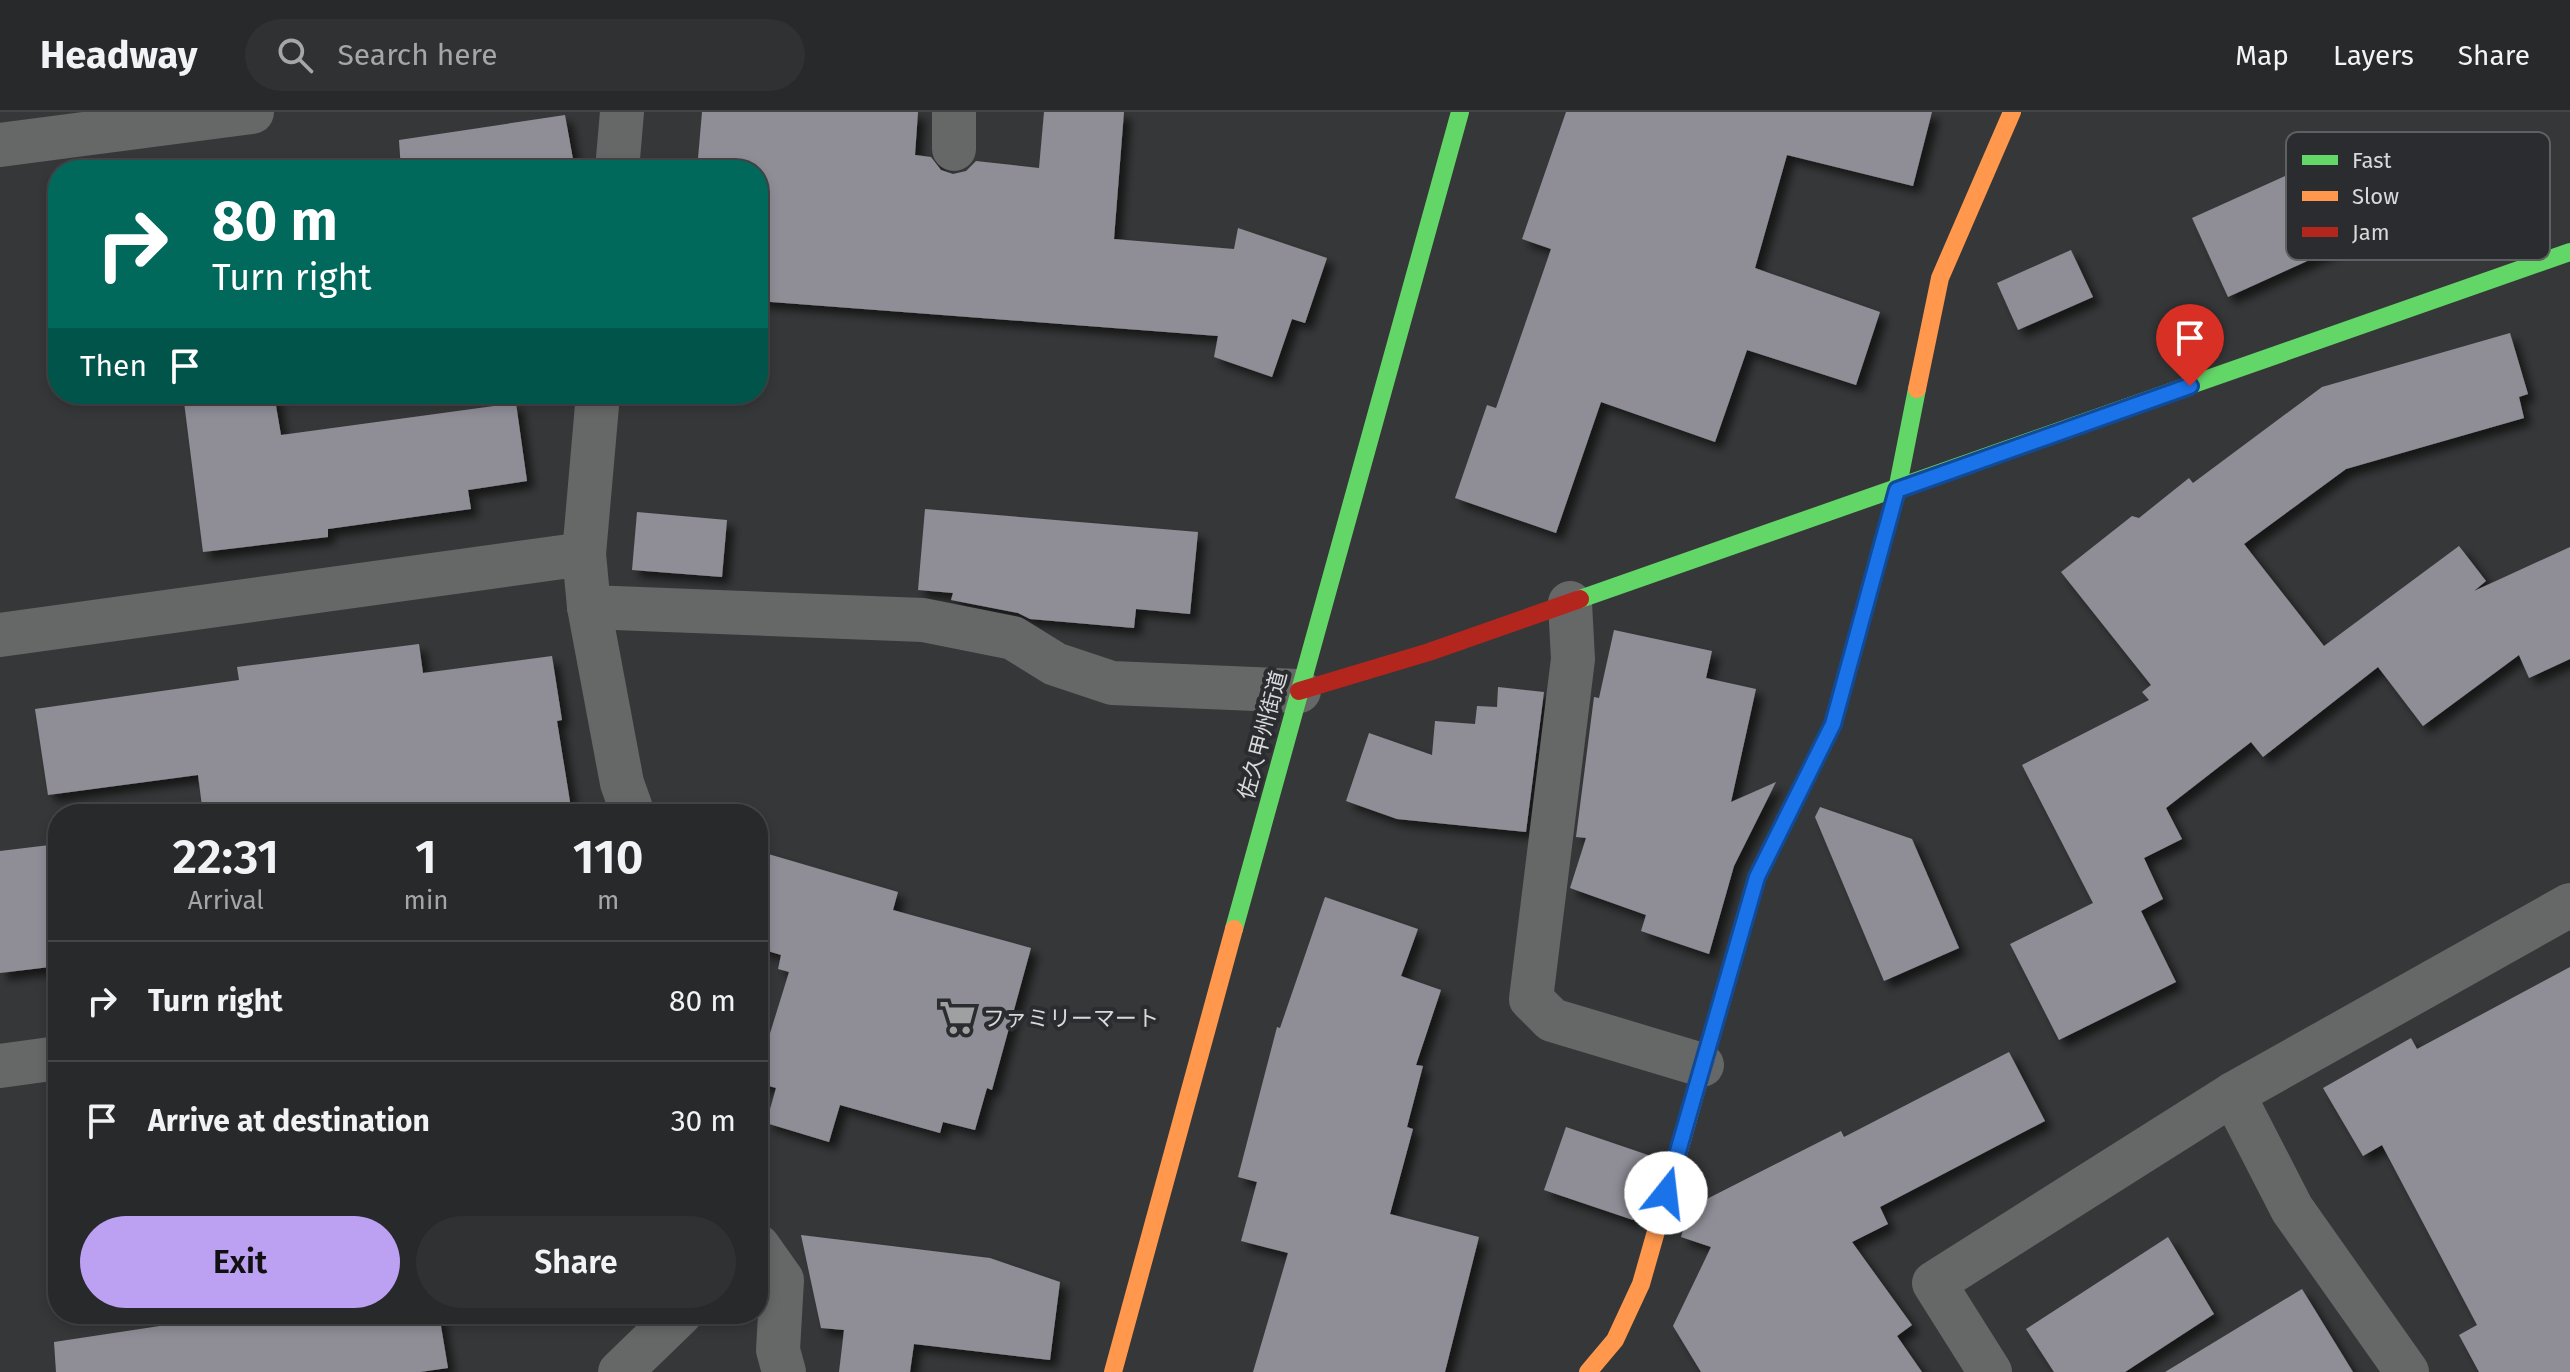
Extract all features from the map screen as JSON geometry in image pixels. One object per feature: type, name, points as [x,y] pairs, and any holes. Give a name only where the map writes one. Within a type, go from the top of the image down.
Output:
[{"type":"street","points":[[0,145],[252,112]]},
{"type":"street","points":[[618,160],[622,112]]},
{"type":"street","name":"佐久甲州街道","points":[[1113,1372],[1460,112]]},
{"type":"street","points":[[1588,1372],[1615,1340],[1641,1284],[1757,877],[1833,724],[1897,490],[1940,278],[2012,112]]},
{"type":"street","points":[[2550,259],[2570,252]]},
{"type":"street","points":[[589,607],[923,620],[1013,638],[1055,664],[1112,683],[1299,691],[1429,652],[2547,260]]},
{"type":"street","points":[[597,404],[584,554],[589,607],[622,783],[629,804]]},
{"type":"street","points":[[0,635],[584,554]]},
{"type":"street","points":[[1570,603],[1573,659],[1531,999],[1552,1020],[1702,1065]]},
{"type":"street","points":[[1990,1372],[1934,1283],[2233,1094],[2570,905]]},
{"type":"street","points":[[0,1066],[48,1059]]},
{"type":"street","points":[[2233,1094],[2292,1209],[2407,1372]]},
{"type":"street","points":[[768,1260],[782,1280],[778,1350],[784,1372]]},
{"type":"street","points":[[620,1372],[670,1324]]},
{"type":"building","points":[[702,112],[918,112],[915,155],[931,157],[941,170],[953,174],[966,171],[976,161],[1039,168],[1044,112],[1124,112],[1114,239],[1234,249],[1238,228],[1327,258],[1305,323],[1292,319],[1272,377],[1214,357],[1218,336],[768,302],[768,160],[698,160]]},
{"type":"building","points":[[1566,112],[1932,112],[1913,186],[1787,155],[1755,268],[1880,312],[1856,385],[1747,350],[1715,442],[1601,402],[1556,533],[1455,498],[1487,405],[1496,408],[1551,249],[1522,239]]},
{"type":"building","points":[[565,115],[573,160],[400,160],[399,140]]},
{"type":"building","points":[[2286,176],[2286,260],[2309,260],[2228,297],[2192,218]]},
{"type":"building","points":[[2071,250],[2093,297],[2018,330],[1997,283]]},
{"type":"building","points":[[2510,333],[2528,394],[2519,397],[2524,418],[2346,469],[2244,544],[2324,646],[2459,546],[2486,581],[2474,591],[2570,547],[2570,659],[2529,678],[2519,655],[2423,726],[2378,667],[2263,757],[2251,742],[2166,808],[2182,839],[2144,858],[2163,899],[2141,911],[2176,982],[2059,1040],[2010,944],[2093,903],[2022,765],[2149,700],[2142,692],[2151,685],[2061,572],[2132,516],[2139,518],[2189,478],[2193,483],[2322,387]]},
{"type":"building","points":[[184,404],[276,404],[281,435],[516,404],[527,481],[468,490],[471,509],[328,529],[328,537],[203,552]]},
{"type":"building","points":[[925,509],[1198,532],[1190,614],[1136,609],[1134,628],[1030,619],[1018,613],[951,600],[953,593],[918,590]]},
{"type":"building","points":[[637,512],[727,520],[722,577],[632,570]]},
{"type":"building","points":[[1614,630],[1712,651],[1706,678],[1756,689],[1731,802],[1776,782],[1734,866],[1709,954],[1641,931],[1646,915],[1570,888],[1586,838],[1576,837],[1594,697],[1599,698]]},
{"type":"building","points":[[419,644],[423,673],[552,656],[562,720],[557,721],[570,804],[202,804],[198,775],[48,795],[35,709],[239,680],[237,667]]},
{"type":"building","points":[[1498,687],[1544,692],[1526,832],[1397,819],[1346,801],[1369,733],[1432,755],[1435,721],[1475,724],[1477,706],[1497,707]]},
{"type":"building","points":[[1820,807],[1912,839],[1959,948],[1884,981],[1815,817]]},
{"type":"building","points":[[48,845],[48,967],[0,973],[0,851]]},
{"type":"building","points":[[768,854],[898,892],[893,910],[1031,948],[992,1090],[987,1088],[975,1130],[943,1122],[940,1133],[840,1105],[829,1142],[768,1124],[776,1088],[768,1086],[768,1040],[789,972],[778,969],[781,955],[768,951]]},
{"type":"building","points":[[1325,897],[1418,929],[1401,976],[1441,990],[1416,1065],[1423,1066],[1407,1127],[1413,1129],[1390,1214],[1479,1237],[1445,1372],[1253,1372],[1288,1253],[1241,1241],[1257,1182],[1238,1177],[1277,1027],[1280,1028]]},
{"type":"building","points":[[2570,967],[2570,1372],[2479,1372],[2459,1335],[2477,1325],[2382,1145],[2363,1156],[2323,1088],[2411,1038],[2417,1049]]},
{"type":"building","points":[[2009,1052],[2045,1121],[1880,1207],[1888,1224],[1852,1242],[1912,1325],[1897,1336],[1922,1372],[1701,1372],[1673,1326],[1711,1247],[1681,1237],[1689,1208],[1841,1131],[1844,1137]]},
{"type":"building","points":[[1566,1127],[1651,1156],[1633,1220],[1544,1190]]},
{"type":"building","points":[[801,1235],[990,1258],[1060,1282],[1050,1360],[914,1344],[910,1372],[839,1372],[844,1330],[821,1328]]},
{"type":"building","points":[[2168,1237],[2214,1314],[2125,1372],[2054,1372],[2026,1329]]},
{"type":"building","points":[[2302,1289],[2353,1372],[2165,1372]]},
{"type":"building","points":[[173,1324],[441,1324],[448,1368],[420,1372],[56,1372],[54,1342]]},
{"type":"traffic: fast","points":[[1234,929],[1460,112]]},
{"type":"traffic: fast","points":[[2550,259],[2570,252]]},
{"type":"traffic: fast","points":[[1580,599],[2547,260]]},
{"type":"traffic: fast","points":[[1722,1000],[1757,877],[1833,724],[1897,490],[1917,389]]},
{"type":"traffic: slow","points":[[1917,389],[1940,278],[2012,112]]},
{"type":"traffic: slow","points":[[1113,1372],[1234,929]]},
{"type":"traffic: slow","points":[[1588,1372],[1615,1340],[1641,1284],[1722,1000]]},
{"type":"traffic: jam","points":[[1299,691],[1429,652],[1580,599]]},
{"type":"place","name":"ファミリーマート","points":[[957,1018]]},
{"type":"route","points":[[1666,1193],[1757,877],[1833,724],[1897,490],[2190,386]]}]
